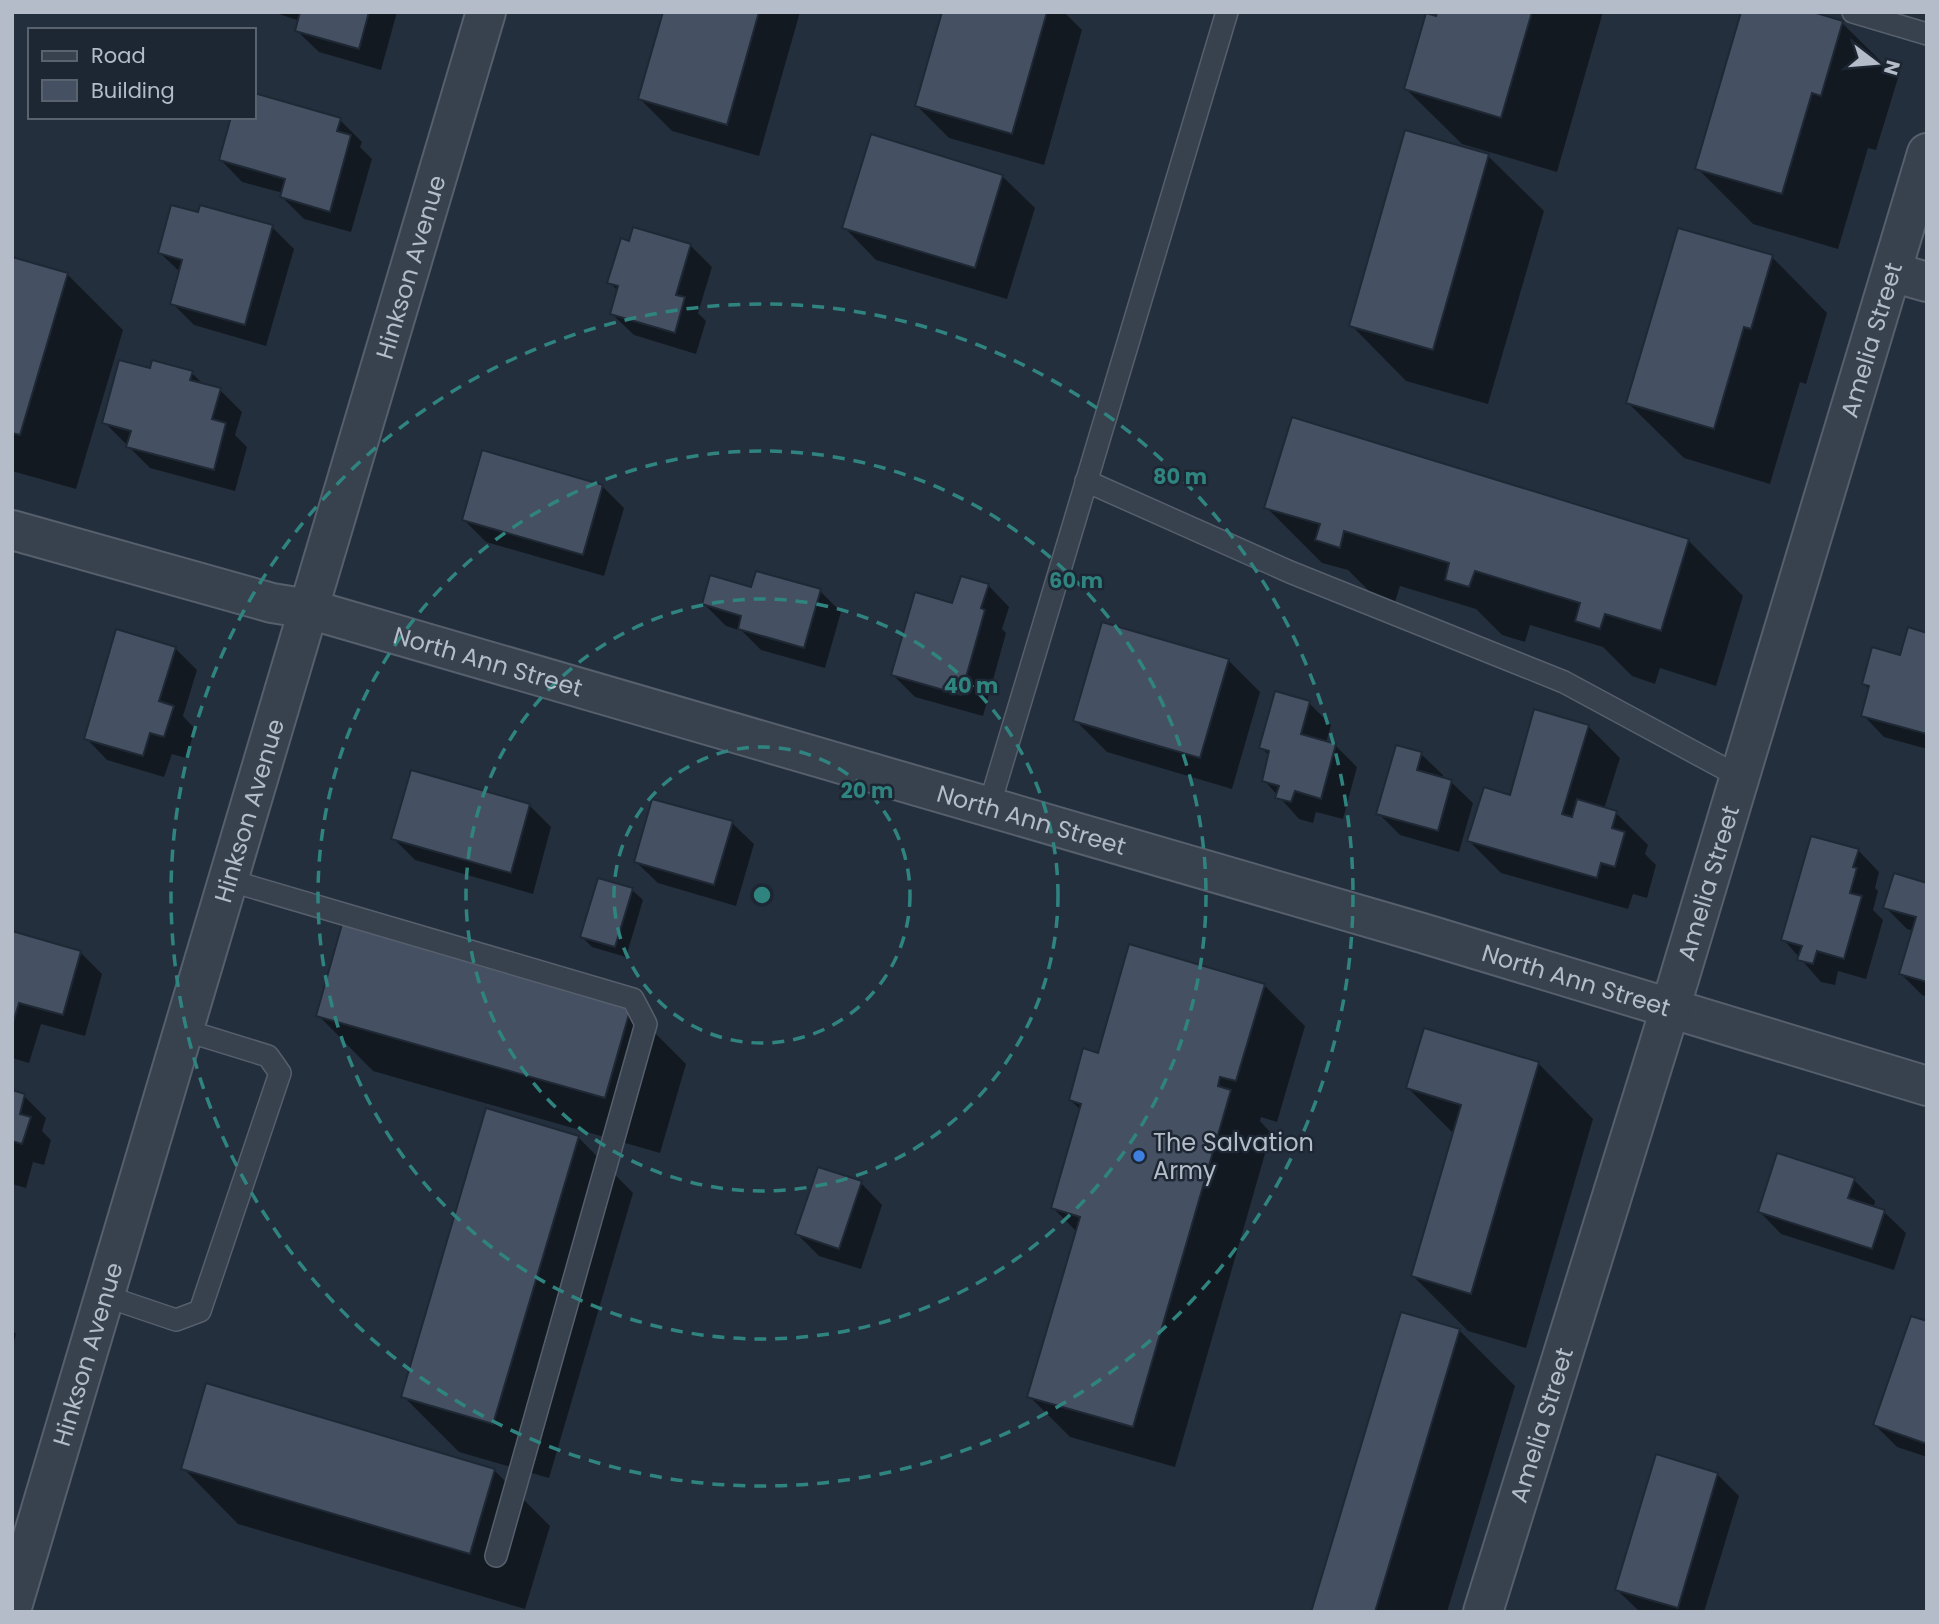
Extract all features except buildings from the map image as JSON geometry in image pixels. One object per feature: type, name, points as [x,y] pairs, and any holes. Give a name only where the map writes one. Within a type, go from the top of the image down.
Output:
[{"type":"street","name":"Hinkson Avenue","points":[[12,1607],[486,12]]},
{"type":"street","name":"Amelia Street","points":[[1483,1612],[1740,777],[1909,277],[1927,153]]},
{"type":"street","name":"North Ann Street","points":[[12,530],[272,603],[309,609],[989,807],[1927,1086]]},
{"type":"lane","points":[[989,807],[1227,12]]},
{"type":"lane","points":[[1853,12],[1927,34]]},
{"type":"lane","points":[[1086,481],[1290,572],[1564,682],[1740,777]]},
{"type":"lane","points":[[228,880],[633,999],[646,1024],[496,1556]]},
{"type":"lane","points":[[105,1296],[176,1320],[200,1311],[280,1073],[268,1056],[184,1030]]},
{"type":"place","name":"The Salvation Army","points":[[1139,1156]]}]
